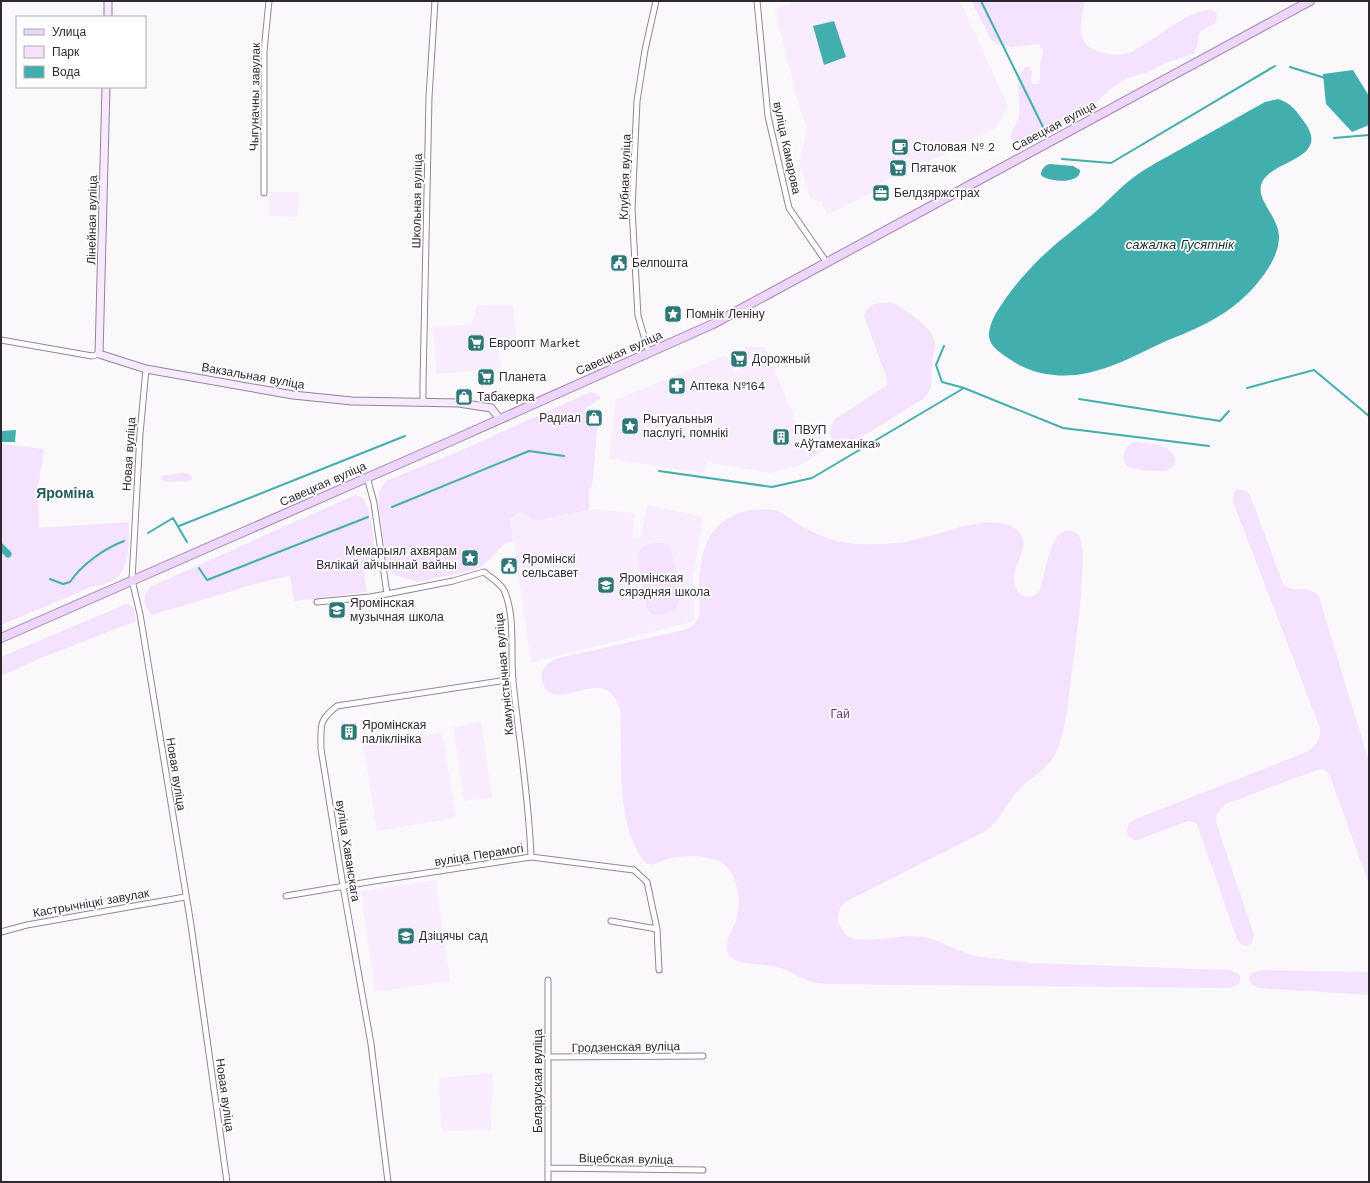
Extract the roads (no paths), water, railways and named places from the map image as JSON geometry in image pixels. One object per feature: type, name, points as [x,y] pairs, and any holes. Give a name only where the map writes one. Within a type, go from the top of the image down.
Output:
[{"type":"main road","name":"Савецкая вуліца","points":[[1,638],[713,324],[1310,1]]},
{"type":"street","points":[[108,1],[108,16]]},
{"type":"street","name":"Чыгуначны завулак","points":[[264,193],[264,52],[269,1]]},
{"type":"street","name":"Школьная вуліца","points":[[423,402],[422,383],[430,97],[435,1]]},
{"type":"street","name":"Клубная вуліца","points":[[649,353],[638,316],[632,209],[637,101],[656,1]]},
{"type":"street","name":"вуліца Камарова","points":[[757,1],[768,116],[789,208],[827,263]]},
{"type":"street","name":"Лінейная вуліца","points":[[99,354],[106,88]]},
{"type":"street","name":"Вакзальная вуліца","points":[[1,340],[92,356],[99,354],[146,369],[300,396],[352,401],[472,404],[491,408],[500,419]]},
{"type":"street","name":"Новая вуліца","points":[[146,369],[140,434],[132,580],[140,614],[191,924],[227,1182]]},
{"type":"street","points":[[317,602],[387,594],[374,503],[367,477]]},
{"type":"street","name":"Камуністычная вуліца","points":[[387,594],[453,581],[484,572],[496,581],[504,591],[510,613],[513,679],[530,824],[531,857]]},
{"type":"street","name":"вуліца Хаванскага","points":[[388,1182],[371,1044],[343,886],[321,749],[321,726],[325,715],[337,706],[513,679]]},
{"type":"street","name":"вуліца Перамогі","points":[[286,896],[531,857],[634,870],[647,882],[657,929],[659,970]]},
{"type":"street","name":"Кастрычніцкі завулак","points":[[1,932],[27,925],[186,897]]},
{"type":"street","points":[[611,921],[657,929]]},
{"type":"street","name":"Беларуская вуліца","points":[[548,980],[548,1182]]},
{"type":"street","name":"Гродзенская вуліца","points":[[548,1057],[704,1056]]},
{"type":"street","name":"Віцебская вуліца","points":[[548,1168],[703,1170]]},
{"type":"water","points":[[834,21],[846,57],[824,65],[813,26]]},
{"type":"water","points":[[1353,70],[1369,96],[1369,125],[1352,132],[1326,104],[1323,74]]},
{"type":"water","name":"сажалка Гусятнік","points":[[1278,99],[1294,108],[1311,134],[1311,143],[1307,150],[1271,172],[1264,179],[1261,186],[1261,193],[1278,229],[1279,237],[1277,250],[1267,270],[1255,286],[1240,301],[1217,317],[1196,328],[1111,366],[1088,373],[1076,375],[1050,375],[1026,368],[999,352],[989,338],[992,322],[1000,307],[1020,279],[1049,250],[1140,173],[1265,102]]},
{"type":"water","points":[[1046,165],[1073,166],[1080,170],[1079,175],[1070,180],[1063,181],[1044,177],[1041,175],[1042,171]]},
{"type":"water","points":[[16,430],[15,442],[1,442],[1,431]]},
{"type":"waterway","points":[[981,1],[1044,129]]},
{"type":"waterway","points":[[1062,159],[1111,163],[1275,66]]},
{"type":"waterway","points":[[1290,67],[1325,78]]},
{"type":"waterway","points":[[1334,138],[1369,135]]},
{"type":"waterway","points":[[944,346],[936,365],[942,382],[964,388],[1063,428],[1209,446]]},
{"type":"waterway","points":[[1247,388],[1314,370],[1369,416]]},
{"type":"waterway","points":[[659,471],[772,487],[812,478],[964,388]]},
{"type":"waterway","points":[[1079,399],[1220,421],[1229,411]]},
{"type":"waterway","points":[[179,526],[405,436]]},
{"type":"waterway","points":[[392,507],[529,451],[564,456]]},
{"type":"waterway","points":[[199,568],[207,580],[368,517]]},
{"type":"waterway","points":[[148,533],[173,518],[187,542]]},
{"type":"waterway","points":[[50,579],[63,584],[70,582],[80,569],[87,563],[109,548],[124,541]]},
{"type":"waterway","points":[[1,547],[8,554]]},
{"type":"place","name":"Столовая № 2","points":[[900,147]]},
{"type":"place","name":"Пятачок","points":[[898,168]]},
{"type":"place","name":"Белдзяржстрах","points":[[881,193]]},
{"type":"place","name":"Белпошта","points":[[619,263]]},
{"type":"place","name":"Помнік Леніну","points":[[673,314]]},
{"type":"place","name":"Евроопт Market","points":[[476,343]]},
{"type":"place","name":"Дорожный","points":[[739,359]]},
{"type":"place","name":"Планета","points":[[486,377]]},
{"type":"place","name":"Аптека №164","points":[[677,386]]},
{"type":"place","name":"Табакерка","points":[[464,397]]},
{"type":"place","name":"Радиал","points":[[594,418]]},
{"type":"place","name":"Рытуальныя паслугі, помнікі","points":[[630,426]]},
{"type":"place","name":"ПВУП «Аўтамеханіка»","points":[[781,437]]},
{"type":"place","name":"Мемарыял ахвярам Вялікай айчыннай вайны","points":[[470,558]]},
{"type":"place","name":"Яромінскі сельсавет","points":[[509,566]]},
{"type":"place","name":"Яромінская сярэдняя школа","points":[[606,585]]},
{"type":"place","name":"Яромінская музычная школа","points":[[337,610]]},
{"type":"place","name":"Яромінская паліклініка","points":[[349,732]]},
{"type":"place","name":"Дзіцячы сад","points":[[406,936]]},
{"type":"district","name":"Яроміна","points":[[65,493]]},
{"type":"park label","name":"Гай","points":[[840,714]]}]
